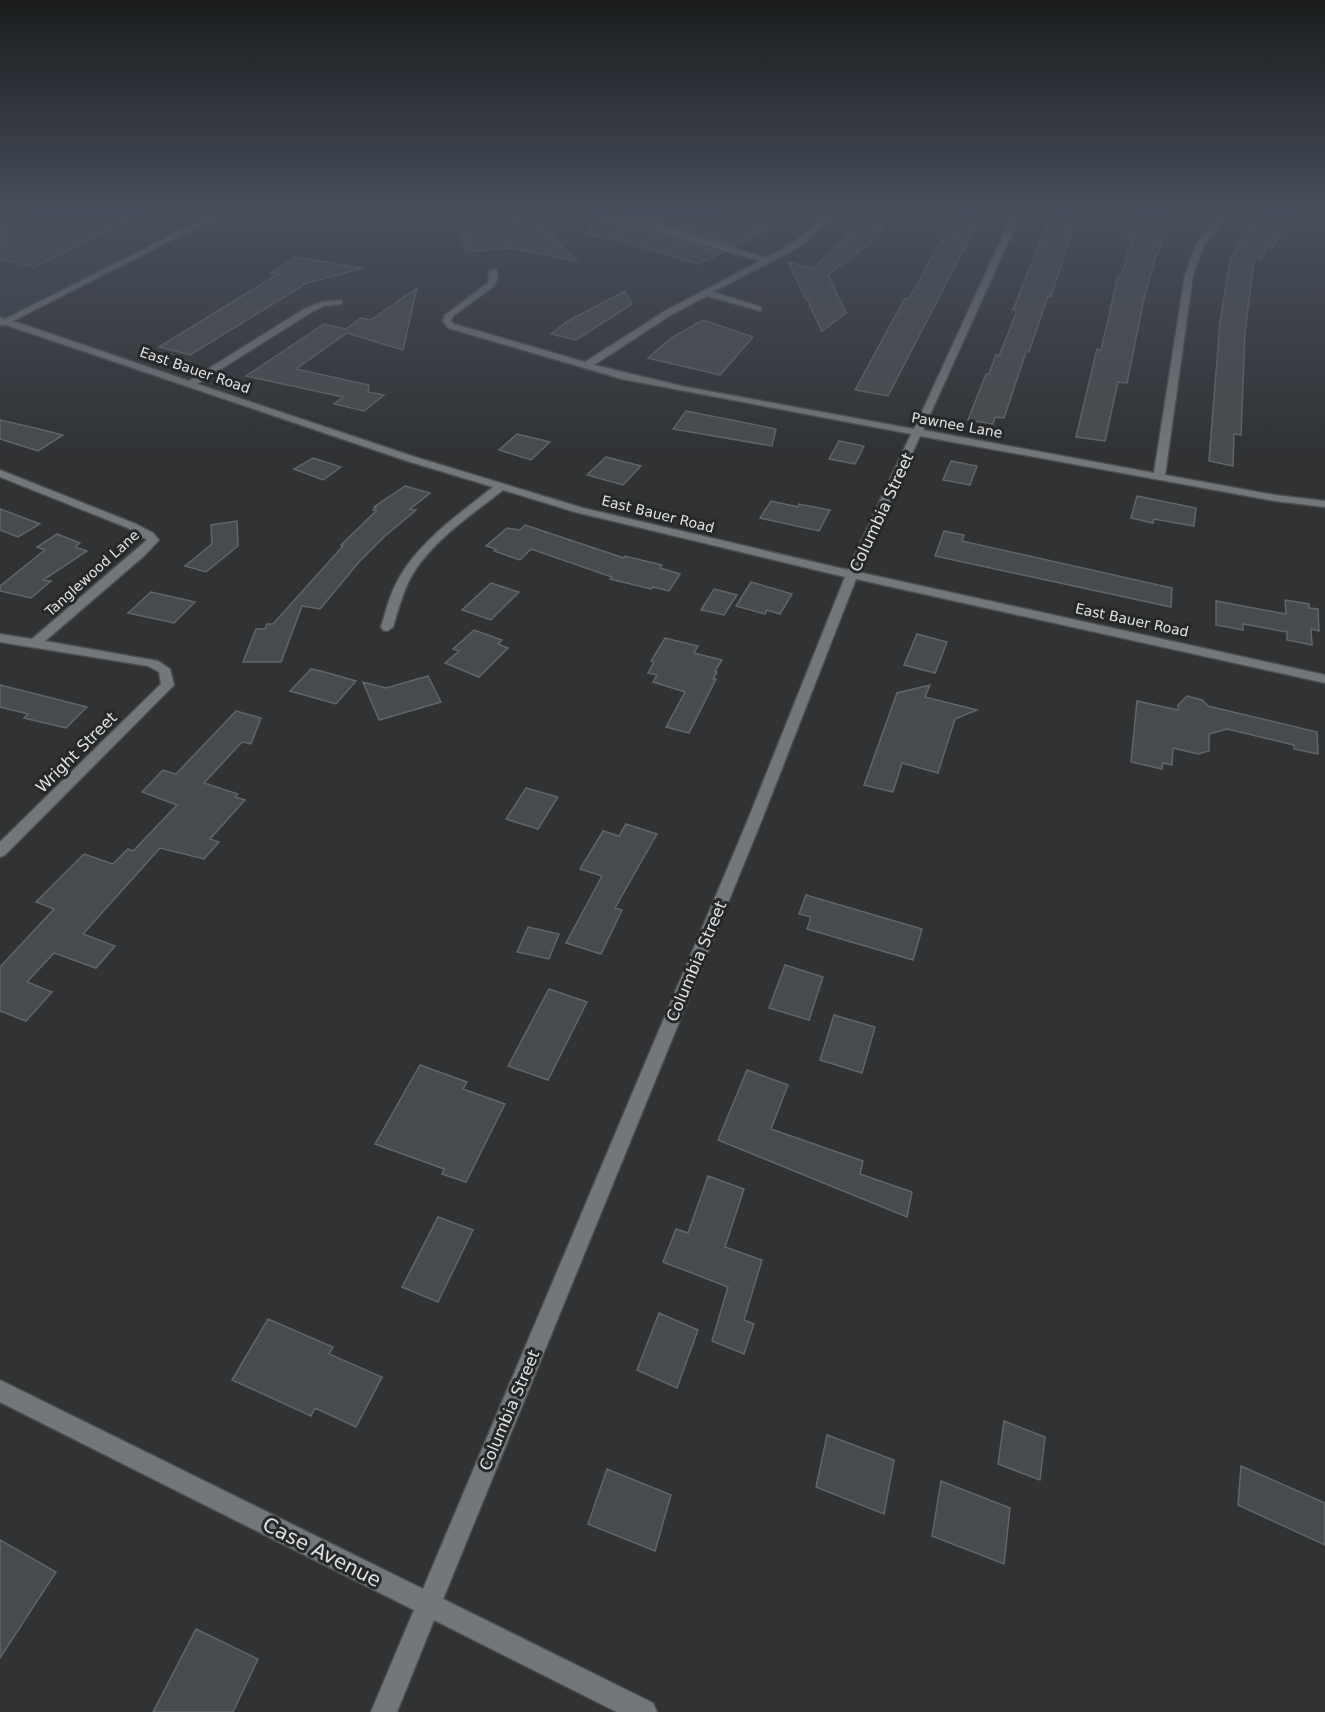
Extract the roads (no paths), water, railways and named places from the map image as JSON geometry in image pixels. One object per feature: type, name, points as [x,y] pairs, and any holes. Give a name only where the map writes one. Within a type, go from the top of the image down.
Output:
[{"type":"street","points":[[2,322],[58,294]]},
{"type":"street","name":"Pawnee Lane","points":[[478,294],[449,315],[447,321],[451,326],[586,366],[686,390],[1275,498],[1325,504]]},
{"type":"street","points":[[586,366],[641,329],[704,294]]},
{"type":"street","points":[[709,294],[758,309]]},
{"type":"street","name":"Columbia Street","points":[[384,1712],[754,822],[852,574],[981,294]]},
{"type":"street","points":[[1159,477],[1186,294]]},
{"type":"street","points":[[190,384],[307,311],[322,304],[339,302]]},
{"type":"street","name":"East Bauer Road","points":[[2,322],[500,487],[666,533],[1325,678]]},
{"type":"street","name":"Tanglewood Lane","points":[[0,474],[132,526],[149,535],[153,540],[141,553],[34,644]]},
{"type":"street","points":[[387,627],[404,580],[412,566],[444,534],[500,487]]},
{"type":"street","points":[[0,638],[34,644]]},
{"type":"street","name":"Wright Street","points":[[0,851],[168,685],[168,673],[162,666],[149,662],[34,644]]},
{"type":"street","name":"Case Avenue","points":[[0,1391],[644,1712]]}]
